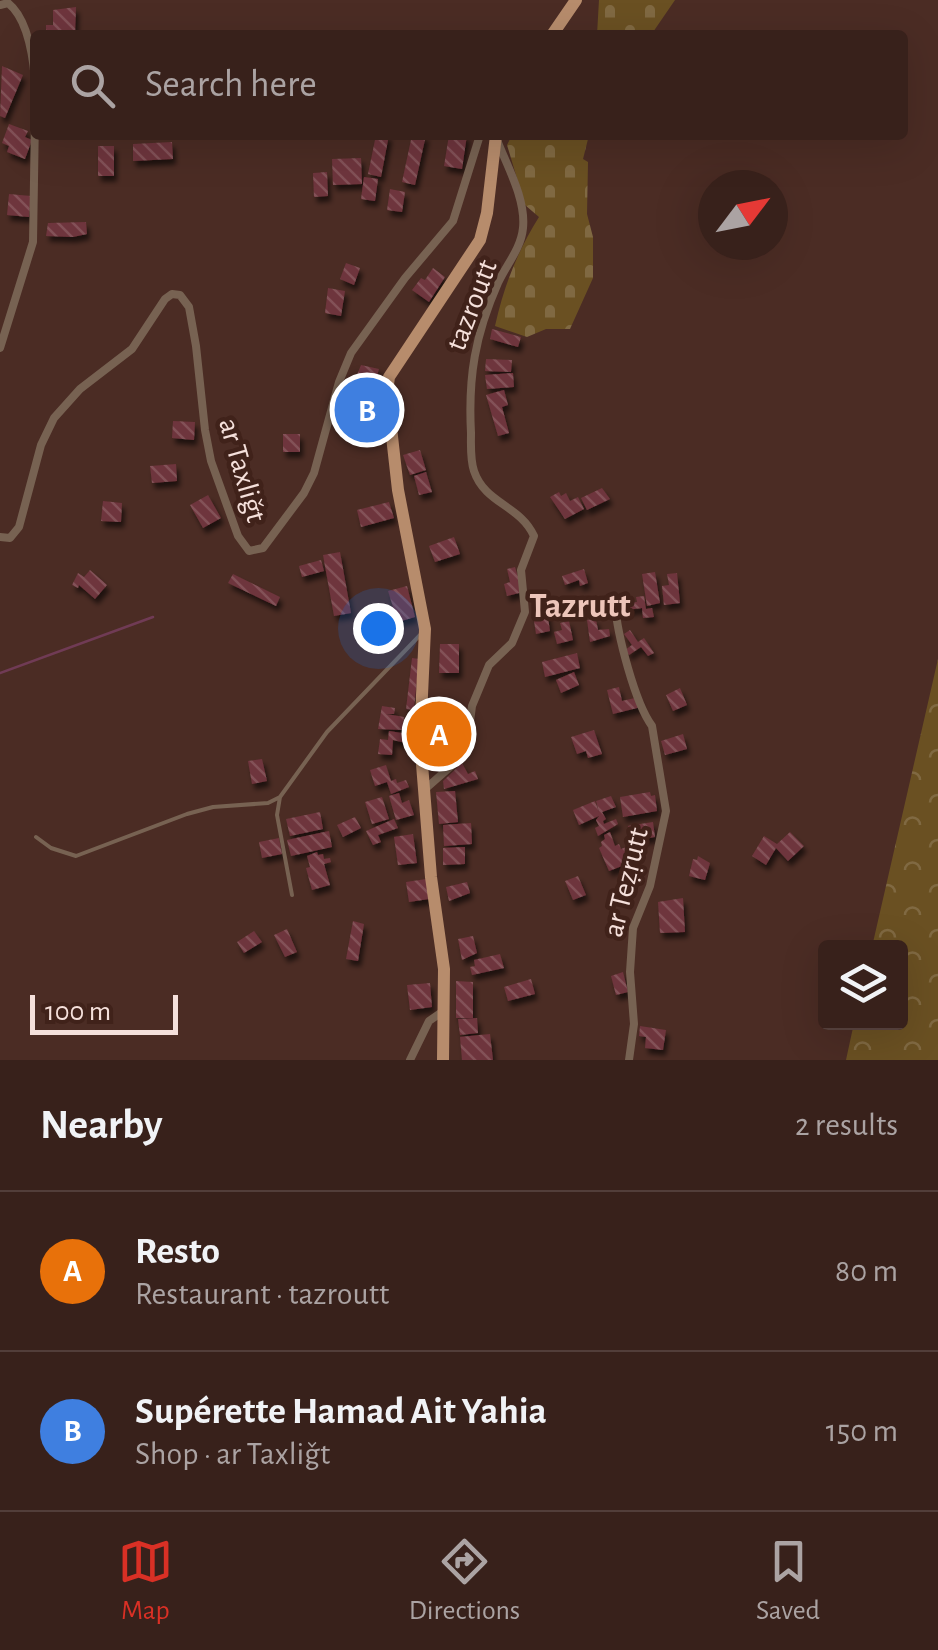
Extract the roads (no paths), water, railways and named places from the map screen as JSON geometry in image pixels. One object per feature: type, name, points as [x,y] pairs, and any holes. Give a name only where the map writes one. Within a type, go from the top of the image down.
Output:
[{"type":"main road","points":[[555,30],[576,0]]},
{"type":"main road","points":[[443,1060],[443,956],[420,739],[425,630],[398,490],[386,392],[389,376],[480,240],[495,140]]},
{"type":"street","points":[[0,5],[8,3],[15,8],[30,54]]},
{"type":"street","points":[[0,348],[32,242],[34,140]]},
{"type":"street","name":"ar Taxliǧt","points":[[0,537],[10,538],[19,528],[41,445],[54,418],[70,398],[132,349],[172,294],[180,295],[189,307],[208,446],[238,536],[249,551],[263,548],[314,474],[351,353],[453,221],[478,140]]},
{"type":"street","name":"tazroutt","points":[[423,790],[466,753],[472,706],[490,665],[512,643],[524,612],[521,570],[534,536],[520,514],[482,490],[472,464],[469,386],[475,348],[496,286],[521,239],[524,224],[498,140]]},
{"type":"street","name":"ar Teẓṛutt","points":[[615,604],[617,632],[630,678],[652,726],[666,811],[650,886],[633,928],[630,972],[634,1024],[629,1060]]},
{"type":"street","points":[[410,1060],[429,1021],[442,1012]]},
{"type":"lane","points":[[292,894],[277,815],[280,797],[327,732],[425,630]]},
{"type":"lane","points":[[36,837],[51,848],[76,856],[187,814],[213,807],[268,803],[280,797]]},
{"type":"waterway","points":[[0,673],[153,617]]},
{"type":"place","name":"Supérette Hamad Ait Yahia","points":[[367,410]]},
{"type":"place","name":"Resto","points":[[439,734]]},
{"type":"district","name":"Tazrutt","points":[[580,605]]}]
